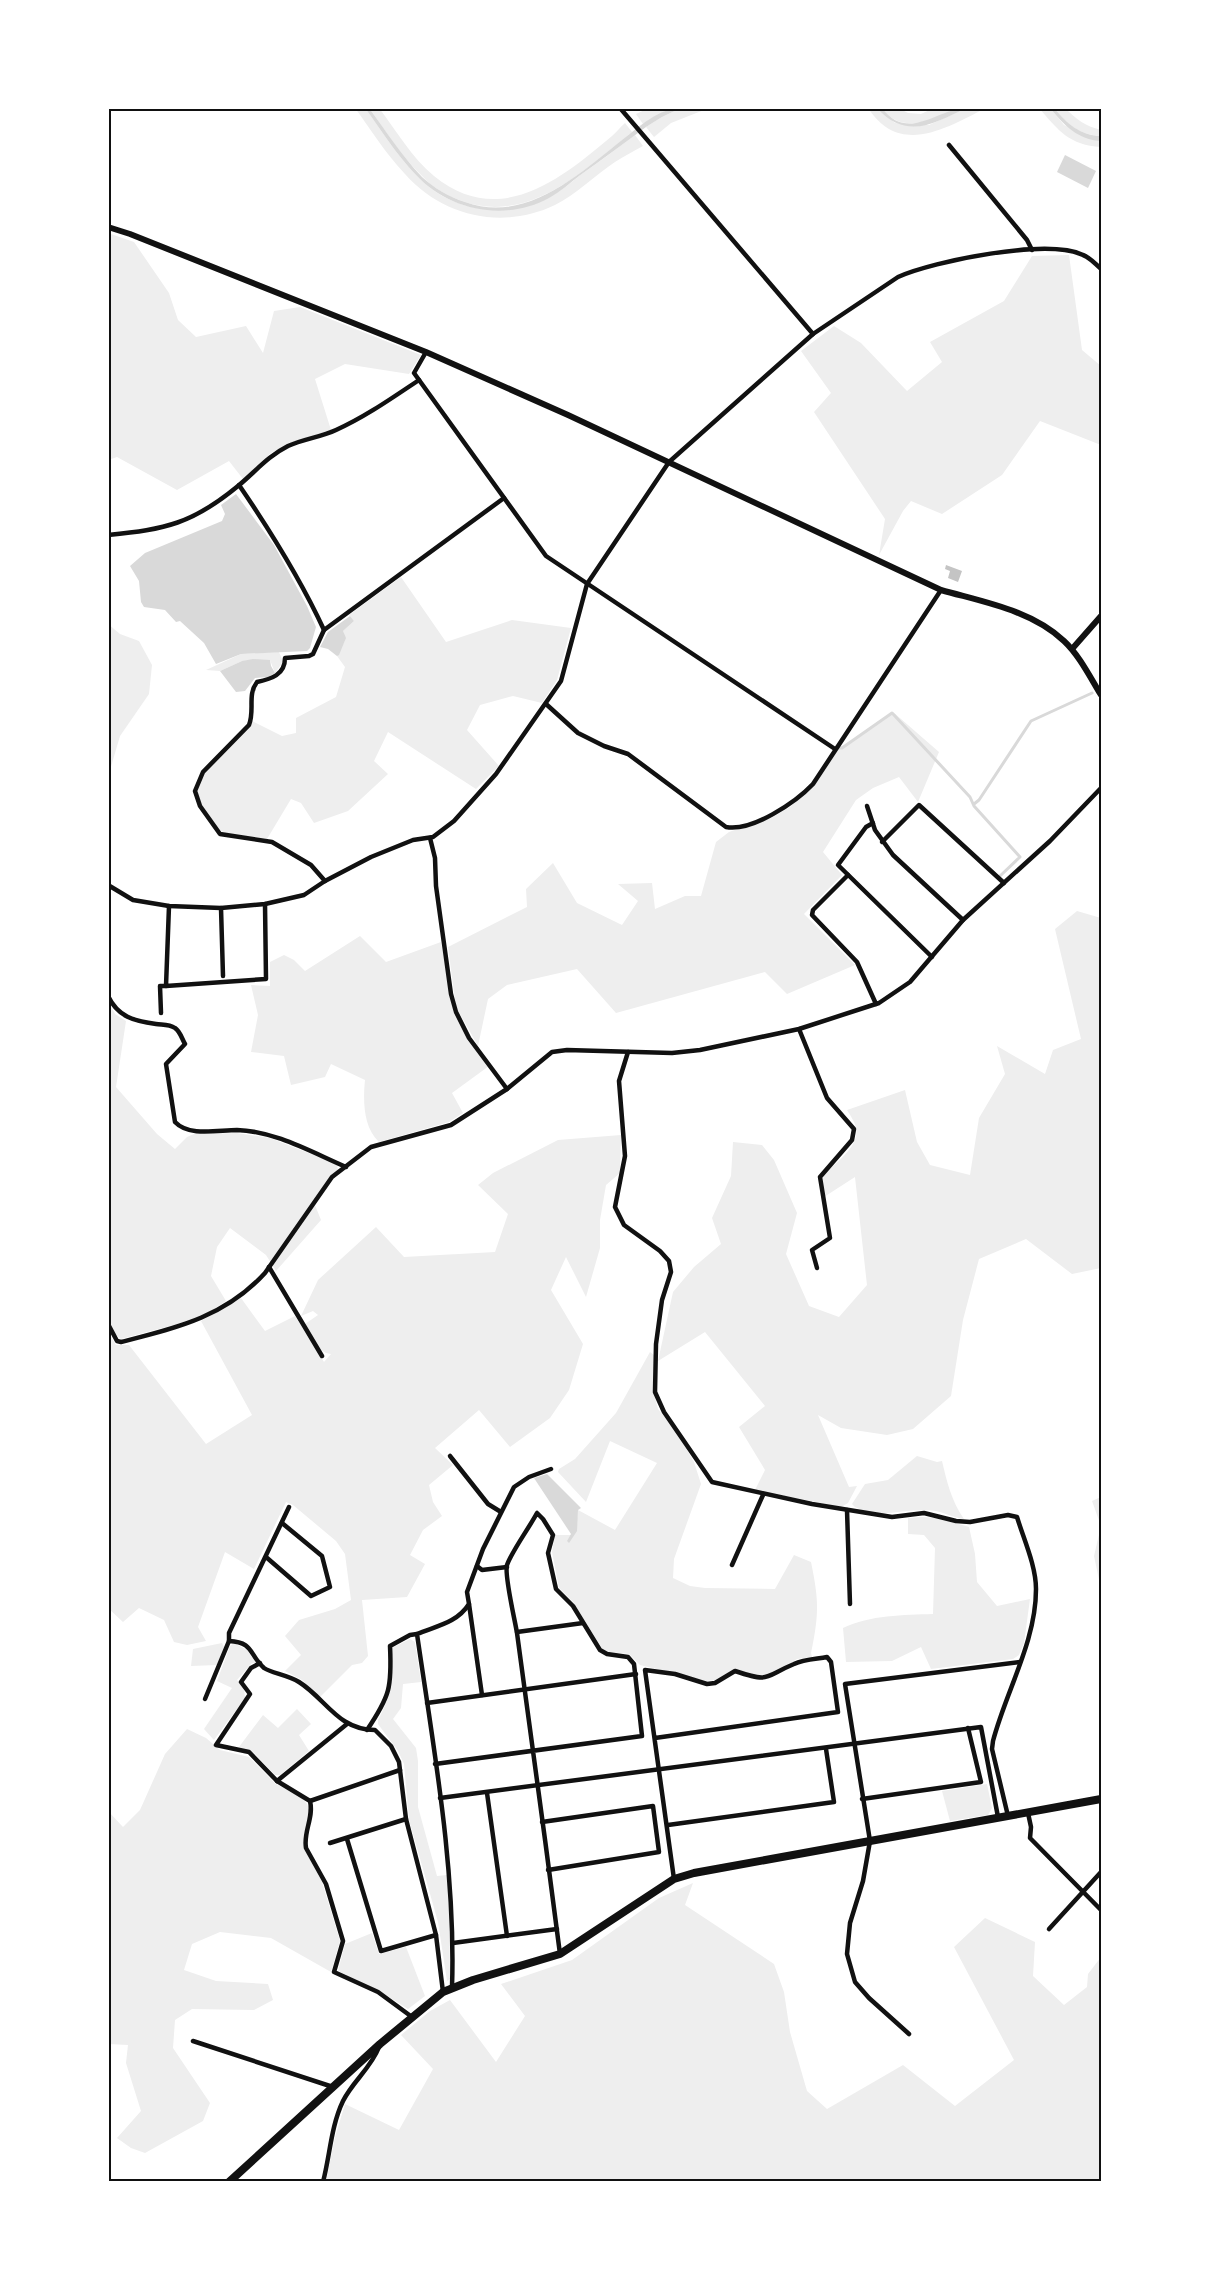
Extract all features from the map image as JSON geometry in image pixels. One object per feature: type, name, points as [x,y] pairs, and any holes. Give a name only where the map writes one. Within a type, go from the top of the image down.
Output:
[{"type":"main road","points":[[229,2182],[380,2044],[443,1992],[560,1954],[674,1879],[694,1873],[870,1840],[1101,1799]]},
{"type":"street","points":[[620,108],[813,334]]},
{"type":"street","points":[[949,145],[1027,240],[1032,250]]},
{"type":"street","points":[[108,227],[426,352],[669,462],[941,590],[1031,618],[1072,649],[1101,694]]},
{"type":"street","points":[[108,885],[133,900],[169,906],[221,908],[265,904],[304,896],[325,881],[395,848],[413,840],[430,838],[454,821],[496,774],[546,704],[564,674],[587,584],[669,462],[813,334],[898,277],[913,271],[987,254],[1044,249],[1077,253],[1084,255],[1101,269]]},
{"type":"street","points":[[426,352],[414,374],[546,556],[835,749]]},
{"type":"street","points":[[108,535],[175,525],[201,514],[274,455],[289,446],[339,429],[418,380]]},
{"type":"street","points":[[239,485],[304,586],[324,630]]},
{"type":"street","points":[[325,881],[311,865],[272,842],[220,834],[200,806],[195,791],[202,772],[249,725],[252,718],[251,695],[257,682],[272,679],[279,674],[286,662],[285,658],[313,654],[324,630],[504,498]]},
{"type":"street","points":[[546,704],[578,733],[604,746],[628,754],[726,827],[733,828],[762,820],[801,796],[813,784],[941,590]]},
{"type":"street","points":[[1072,649],[1101,616]]},
{"type":"street","points":[[108,1324],[117,1341],[121,1342],[197,1321],[230,1303],[252,1287],[269,1267],[332,1177],[371,1148],[451,1125],[507,1089],[552,1052],[567,1050],[672,1053],[700,1050],[799,1029],[876,1004],[910,982],[963,920],[1050,841],[1101,788]]},
{"type":"street","points":[[882,842],[919,805],[1004,883]]},
{"type":"street","points":[[867,807],[882,842],[893,855],[963,920]]},
{"type":"street","points":[[873,824],[866,827],[838,865],[932,957]]},
{"type":"street","points":[[430,838],[435,858],[436,886],[451,994],[456,1012],[469,1038],[507,1089]]},
{"type":"street","points":[[848,875],[813,910],[812,915],[857,962],[876,1004]]},
{"type":"street","points":[[161,1013],[160,986],[266,979],[265,904]]},
{"type":"street","points":[[166,986],[169,906]]},
{"type":"street","points":[[221,908],[223,976]]},
{"type":"street","points":[[108,996],[113,1008],[130,1018],[170,1026],[180,1034],[185,1044],[166,1064],[175,1122],[179,1127],[189,1130],[238,1130],[276,1137],[346,1167]]},
{"type":"street","points":[[799,1029],[828,1098],[854,1129],[852,1140],[820,1177],[830,1238],[812,1250],[817,1269]]},
{"type":"street","points":[[628,1052],[619,1081],[625,1156],[615,1207],[624,1225],[660,1251],[671,1267],[662,1300],[656,1344],[655,1392],[664,1412],[712,1482],[763,1495],[892,1516],[924,1513],[970,1522],[1008,1515],[1017,1517],[1035,1577],[1036,1590],[1029,1635],[998,1721],[992,1749],[1008,1815]]},
{"type":"street","points":[[269,1267],[322,1356]]},
{"type":"street","points":[[450,1456],[488,1504],[501,1512]]},
{"type":"street","points":[[482,1695],[467,1592],[514,1487],[529,1477],[551,1469]]},
{"type":"street","points":[[732,1565],[763,1495]]},
{"type":"street","points":[[205,1699],[229,1641],[229,1633],[289,1507]]},
{"type":"street","points":[[847,1509],[850,1604]]},
{"type":"street","points":[[435,1764],[533,1752],[642,1736],[634,1664],[628,1657],[607,1654],[600,1650],[573,1606],[556,1589],[548,1553],[553,1535],[537,1514],[507,1567],[517,1632],[524,1690],[533,1752],[548,1870],[560,1954]]},
{"type":"street","points":[[266,1557],[311,1596],[330,1587],[322,1556],[282,1523]]},
{"type":"street","points":[[477,1566],[482,1570],[507,1567]]},
{"type":"street","points":[[367,1730],[385,1704],[390,1691],[390,1646],[410,1635],[455,1620],[469,1604]]},
{"type":"street","points":[[517,1632],[583,1623]]},
{"type":"street","points":[[417,1634],[451,1891],[452,1989]]},
{"type":"street","points":[[229,1641],[243,1643],[256,1655],[266,1670],[286,1674],[301,1683],[347,1724],[360,1730],[375,1730],[399,1762],[406,1819],[436,1935],[443,1992]]},
{"type":"street","points":[[655,1738],[838,1713],[831,1662],[827,1657],[802,1661],[774,1676],[755,1679],[735,1671],[715,1683],[707,1684],[675,1674],[645,1670],[674,1879]]},
{"type":"street","points":[[909,2034],[869,1998],[855,1982],[847,1954],[850,1923],[863,1881],[870,1840],[845,1684],[1020,1662]]},
{"type":"street","points":[[260,1663],[250,1668],[241,1682],[250,1694],[216,1745],[249,1752],[277,1781],[310,1801]]},
{"type":"street","points":[[427,1703],[636,1674]]},
{"type":"street","points":[[277,1781],[347,1724]]},
{"type":"street","points":[[440,1798],[981,1727],[998,1817]]},
{"type":"street","points":[[862,1799],[981,1782],[969,1728]]},
{"type":"street","points":[[668,1825],[834,1802],[826,1749]]},
{"type":"street","points":[[310,1801],[400,1770]]},
{"type":"street","points":[[487,1792],[507,1936]]},
{"type":"street","points":[[310,1801],[312,1816],[305,1843],[306,1848],[326,1884],[343,1941],[334,1972],[378,1992],[412,2017]]},
{"type":"street","points":[[542,1822],[653,1806],[659,1852],[548,1870]]},
{"type":"street","points":[[1028,1813],[1031,1827],[1030,1838],[1101,1910]]},
{"type":"street","points":[[330,1844],[406,1819]]},
{"type":"street","points":[[346,1839],[381,1951],[436,1935]]},
{"type":"street","points":[[1048,1929],[1101,1872]]},
{"type":"street","points":[[453,1943],[557,1929]]},
{"type":"street","points":[[193,2041],[333,2086]]},
{"type":"street","points":[[323,2182],[336,2118],[349,2091],[374,2061],[380,2044]]},
{"type":"shaded area","points":[[355,108],[365,108],[401,158],[429,187],[462,204],[480,208],[498,210],[535,203],[563,189],[635,135],[643,146],[615,162],[555,205],[535,213],[495,218],[455,209],[420,189],[391,158]]},
{"type":"shaded area","points":[[365,108],[369,108],[422,177],[442,192],[465,202],[487,207],[509,207],[550,192],[587,168],[650,119],[665,111],[681,108],[646,127],[549,198],[514,210],[496,211],[461,204],[429,187],[401,158]]},
{"type":"shaded area","points":[[369,108],[379,108],[411,152],[434,176],[458,191],[482,198],[505,198],[528,192],[550,182],[571,168],[592,153],[625,123],[632,132],[594,163],[554,190],[532,200],[510,206],[487,207],[462,201],[431,185],[394,144]]},
{"type":"shaded area","points":[[649,108],[671,108],[643,124],[636,114]]},
{"type":"shaded area","points":[[681,108],[709,108],[671,123],[654,137],[646,127],[662,117]]},
{"type":"shaded area","points":[[868,108],[877,108],[895,123],[929,125],[967,108],[986,108],[940,130],[909,135],[894,131],[881,123]]},
{"type":"shaded area","points":[[877,108],[882,108],[892,118],[902,123],[913,123],[956,109],[967,108],[932,123],[910,126],[899,124],[888,118]]},
{"type":"shaded area","points":[[882,108],[898,108],[908,113],[921,114],[934,108],[957,108],[938,117],[918,123],[908,123],[890,116]]},
{"type":"shaded area","points":[[1039,108],[1050,108],[1064,125],[1101,141],[1101,147],[1073,140],[1059,130]]},
{"type":"shaded area","points":[[1050,108],[1054,108],[1069,124],[1080,131],[1101,136],[1101,141],[1078,135],[1066,126]]},
{"type":"shaded area","points":[[1054,108],[1065,108],[1081,122],[1101,130],[1101,136],[1074,128]]},
{"type":"shaded area","points":[[1065,155],[1096,171],[1088,188],[1057,172]]},
{"type":"shaded area","points":[[108,233],[134,242],[169,293],[178,320],[196,337],[246,326],[263,353],[274,311],[300,307],[421,355],[409,374],[345,364],[315,379],[331,430],[290,443],[271,453],[243,479],[229,461],[177,490],[117,457],[108,460]]},
{"type":"shaded area","points":[[1069,255],[1082,350],[1101,366],[1101,445],[1040,421],[1002,475],[942,514],[911,501],[879,555],[885,519],[814,412],[831,393],[801,351],[834,326],[861,343],[907,391],[942,362],[930,342],[1004,301],[1032,256]]},
{"type":"shaded area","points":[[236,494],[274,545],[307,606],[316,627],[307,651],[241,654],[216,664],[204,643],[180,621],[176,622],[165,610],[144,607],[141,602],[139,581],[130,566],[145,553],[222,521],[225,514],[221,505]]},
{"type":"shaded area","points":[[401,577],[446,642],[512,620],[571,628],[557,680],[542,703],[513,696],[480,705],[467,730],[499,766],[476,789],[388,732],[374,761],[388,774],[348,811],[314,823],[301,803],[291,799],[267,839],[219,830],[198,798],[197,790],[205,771],[252,721],[282,736],[296,733],[296,718],[336,697],[345,667],[337,656],[345,640],[343,631],[354,621],[349,615]]},
{"type":"shaded area","points":[[350,616],[354,621],[343,631],[346,638],[339,655],[320,647],[328,632]]},
{"type":"shaded area","points":[[108,624],[120,634],[139,641],[152,665],[149,694],[120,736],[108,777]]},
{"type":"shaded area","points":[[279,652],[283,662],[275,673],[270,660],[242,661],[220,671],[206,670],[241,654]]},
{"type":"shaded area","points":[[270,660],[275,673],[268,677],[255,678],[245,691],[236,692],[220,671],[242,661]]},
{"type":"shaded area","points":[[893,712],[939,752],[918,802],[899,777],[873,788],[856,800],[823,852],[842,875],[804,914],[855,965],[787,994],[765,972],[616,1013],[577,969],[507,985],[488,999],[478,1046],[456,1007],[448,947],[527,907],[526,889],[553,863],[577,903],[622,925],[638,901],[618,884],[652,883],[655,909],[685,896],[701,896],[716,842],[729,832],[773,817],[790,807],[817,782],[840,747]]},
{"type":"shaded area","points":[[1077,911],[1101,918],[1101,1268],[1072,1274],[1026,1239],[979,1259],[963,1320],[951,1396],[913,1429],[887,1435],[841,1428],[818,1415],[849,1487],[857,1486],[848,1503],[841,1507],[755,1490],[765,1470],[739,1427],[765,1406],[705,1332],[658,1361],[673,1292],[694,1267],[721,1244],[712,1218],[731,1176],[733,1142],[762,1145],[774,1160],[797,1213],[786,1254],[809,1306],[839,1317],[867,1285],[855,1177],[824,1197],[824,1174],[851,1148],[856,1135],[855,1123],[847,1110],[905,1090],[917,1142],[930,1165],[970,1175],[979,1118],[1005,1074],[997,1046],[1045,1074],[1053,1050],[1081,1039],[1055,929]]},
{"type":"shaded area","points":[[360,936],[386,962],[441,942],[454,1014],[468,1041],[489,1066],[452,1093],[463,1113],[449,1122],[379,1142],[367,1121],[364,1104],[365,1080],[331,1064],[325,1077],[291,1085],[284,1056],[251,1052],[258,1015],[251,985],[270,986],[270,962],[284,955],[294,960],[305,971]]},
{"type":"shaded area","points":[[108,1001],[115,1014],[126,1021],[116,1087],[157,1134],[175,1149],[187,1137],[194,1134],[237,1133],[270,1138],[337,1164],[338,1171],[329,1178],[315,1205],[321,1220],[276,1271],[266,1255],[230,1228],[217,1247],[211,1276],[226,1301],[200,1318],[121,1339],[115,1334],[108,1319]]},
{"type":"shaded area","points":[[621,1135],[620,1173],[606,1185],[600,1220],[600,1248],[586,1297],[566,1257],[551,1290],[583,1344],[569,1390],[550,1418],[510,1447],[479,1410],[435,1448],[453,1465],[429,1485],[433,1502],[442,1516],[423,1530],[410,1555],[425,1564],[407,1597],[362,1600],[368,1656],[362,1663],[352,1665],[320,1697],[302,1680],[285,1671],[301,1655],[285,1636],[299,1620],[335,1609],[351,1600],[345,1554],[336,1541],[293,1505],[286,1502],[254,1569],[225,1552],[198,1627],[206,1641],[187,1645],[174,1642],[164,1620],[139,1608],[123,1622],[108,1608],[108,1331],[116,1345],[129,1345],[206,1444],[252,1415],[201,1321],[241,1298],[265,1331],[295,1316],[324,1362],[331,1354],[318,1347],[305,1324],[318,1315],[313,1311],[301,1316],[318,1280],[376,1227],[404,1257],[495,1252],[508,1214],[478,1185],[493,1173],[558,1140]]},
{"type":"shaded area","points":[[650,1352],[654,1355],[653,1391],[658,1409],[676,1431],[694,1462],[701,1484],[674,1559],[673,1578],[690,1586],[705,1588],[775,1589],[794,1555],[811,1562],[817,1607],[812,1657],[797,1659],[769,1676],[754,1676],[734,1669],[715,1680],[706,1681],[640,1665],[629,1654],[607,1652],[602,1648],[573,1602],[559,1588],[552,1552],[555,1535],[571,1535],[576,1528],[578,1510],[615,1530],[657,1463],[610,1441],[586,1502],[558,1472],[575,1459],[616,1413]]},
{"type":"shaded area","points":[[917,1456],[937,1462],[942,1461],[953,1498],[964,1519],[926,1510],[875,1513],[852,1504],[865,1484],[888,1480]]},
{"type":"shaded area","points":[[547,1474],[581,1508],[578,1510],[577,1531],[569,1543],[567,1541],[571,1534],[534,1478]]},
{"type":"shaded area","points":[[1101,1497],[1101,1526],[1092,1501]]},
{"type":"shaded area","points":[[908,1518],[939,1518],[969,1527],[975,1554],[977,1582],[997,1606],[1030,1599],[1024,1643],[1019,1655],[1013,1659],[931,1669],[921,1647],[892,1661],[846,1662],[843,1628],[876,1618],[933,1614],[935,1548],[924,1535],[908,1534]]},
{"type":"shaded area","points":[[1101,1526],[1101,1589],[1094,1556]]},
{"type":"shaded area","points":[[410,1639],[415,1642],[421,1682],[403,1684],[401,1708],[393,1719],[416,1748],[418,1807],[437,1876],[447,1875],[450,1979],[447,1981],[438,1922],[409,1820],[404,1764],[398,1751],[378,1724],[391,1685],[392,1648]]},
{"type":"shaded area","points":[[222,1643],[224,1647],[217,1665],[191,1666],[193,1649]]},
{"type":"shaded area","points":[[234,1643],[247,1650],[256,1663],[252,1663],[237,1680],[244,1688],[245,1698],[214,1740],[204,1729],[232,1688],[217,1681],[230,1646]]},
{"type":"shaded area","points":[[297,1709],[311,1724],[299,1735],[309,1751],[280,1775],[275,1775],[254,1753],[239,1747],[263,1715],[278,1728]]},
{"type":"shaded area","points":[[187,1729],[206,1738],[220,1750],[249,1757],[276,1784],[301,1797],[307,1804],[310,1812],[303,1846],[322,1882],[340,1941],[331,1972],[271,1938],[220,1932],[192,1944],[184,1970],[216,1981],[268,1984],[273,2000],[254,2010],[192,2009],[175,2020],[173,2048],[210,2103],[203,2121],[145,2153],[131,2148],[117,2138],[141,2111],[126,2063],[128,2045],[108,2044],[108,1811],[123,1827],[140,1810],[165,1754]]},
{"type":"shaded area","points":[[987,1784],[992,1808],[988,1815],[950,1821],[942,1791]]},
{"type":"shaded area","points":[[693,1883],[685,1905],[774,1964],[784,1992],[790,2032],[807,2091],[827,2109],[903,2065],[955,2106],[1014,2060],[954,1947],[985,1918],[1035,1942],[1033,1976],[1064,2005],[1087,1987],[1088,1974],[1101,1957],[1101,2182],[326,2182],[335,2137],[345,2104],[399,2130],[433,2069],[401,2035],[430,2011],[450,2000],[496,2062],[525,2016],[501,1984],[572,1960],[659,1898]]},
{"type":"shaded area","points":[[372,1933],[379,1954],[406,1947],[425,1996],[408,2009],[381,1992],[338,1971],[345,1944]]},
{"type":"building","points":[[946,565],[962,571],[958,582],[948,578],[950,571],[945,569]]},
{"type":"waterway","points":[[974,804],[979,800],[1031,721],[1092,693]]},
{"type":"waterway","points":[[839,748],[892,713],[970,797],[974,806],[1020,857],[1000,876]]}]
